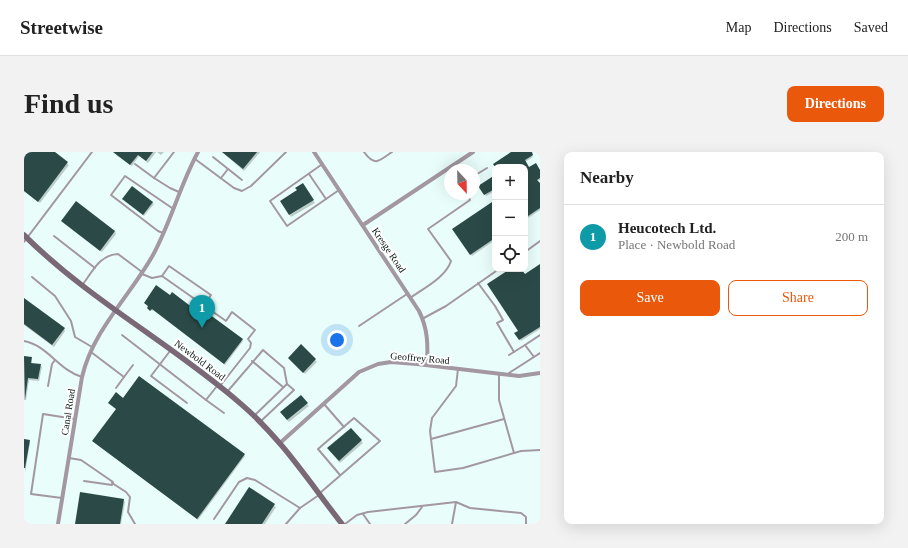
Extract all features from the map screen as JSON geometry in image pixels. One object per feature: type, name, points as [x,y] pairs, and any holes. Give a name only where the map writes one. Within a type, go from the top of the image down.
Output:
[{"type":"main road","name":"Newbold Road","points":[[25,238],[83,284],[219,385],[254,416],[280,443],[342,524]]},
{"type":"street","name":"Canal Road","points":[[58,524],[82,377],[92,346],[142,272],[163,233],[172,208],[198,152]]},
{"type":"street","name":"Kresge Road","points":[[314,152],[408,293],[422,319],[427,336],[427,365]]},
{"type":"street","points":[[457,164],[473,152]]},
{"type":"street","points":[[363,225],[444,173]]},
{"type":"street","name":"Geoffrey Road","points":[[280,443],[359,372],[371,366],[391,362],[499,374],[527,376],[540,373]]},
{"type":"lane","points":[[25,238],[92,152]]},
{"type":"lane","points":[[154,178],[174,152]]},
{"type":"lane","points":[[194,158],[236,190],[245,190],[252,186],[286,152]]},
{"type":"lane","points":[[364,152],[369,160],[378,162],[392,152]]},
{"type":"lane","points":[[213,157],[242,180]]},
{"type":"lane","points":[[135,164],[154,178],[179,192]]},
{"type":"lane","points":[[322,164],[270,201],[287,226],[340,190]]},
{"type":"lane","points":[[480,172],[487,168]]},
{"type":"lane","points":[[221,178],[228,169]]},
{"type":"lane","points":[[308,174],[326,199]]},
{"type":"lane","points":[[163,233],[158,231],[111,195],[125,176],[172,208]]},
{"type":"lane","points":[[410,298],[449,268],[451,261],[428,229],[470,200]]},
{"type":"lane","points":[[54,236],[95,268]]},
{"type":"lane","points":[[528,250],[540,241]]},
{"type":"lane","points":[[83,284],[105,257],[118,254],[152,278],[162,276],[169,266],[211,295],[204,305]]},
{"type":"lane","points":[[422,319],[446,306],[495,272]]},
{"type":"lane","points":[[162,276],[226,321],[232,312],[255,330],[248,339],[251,343],[250,348],[206,400]]},
{"type":"lane","points":[[32,277],[55,296],[71,322],[75,337],[92,346]]},
{"type":"lane","points":[[478,283],[495,306],[503,320],[497,323],[514,352]]},
{"type":"lane","points":[[359,326],[408,293]]},
{"type":"lane","points":[[122,335],[224,413]]},
{"type":"lane","points":[[509,355],[540,335]]},
{"type":"lane","points":[[24,341],[33,342],[55,360],[82,377]]},
{"type":"lane","points":[[525,344],[534,357]]},
{"type":"lane","points":[[171,350],[151,376],[187,403]]},
{"type":"lane","points":[[227,392],[263,350],[284,368],[287,384],[294,390],[260,422]]},
{"type":"lane","points":[[90,352],[124,377]]},
{"type":"lane","points":[[508,374],[540,353]]},
{"type":"lane","points":[[48,386],[52,364],[55,360]]},
{"type":"lane","points":[[252,361],[283,387]]},
{"type":"lane","points":[[116,388],[133,365]]},
{"type":"lane","points":[[458,369],[456,386],[432,418],[431,439],[435,472],[463,468],[514,453],[540,450]]},
{"type":"lane","points":[[499,374],[499,400],[514,453]]},
{"type":"lane","points":[[254,416],[287,384]]},
{"type":"lane","points":[[324,404],[344,427]]},
{"type":"lane","points":[[62,498],[31,494],[42,421],[44,414],[75,419]]},
{"type":"lane","points":[[286,524],[300,508],[319,494],[340,476],[380,441],[354,418],[318,449],[340,476]]},
{"type":"lane","points":[[431,439],[504,419]]},
{"type":"lane","points":[[69,458],[81,460],[101,472],[113,482],[112,483],[126,492],[130,497],[128,512],[135,524]]},
{"type":"lane","points":[[214,519],[239,482],[246,478],[255,480],[300,508]]},
{"type":"lane","points":[[84,481],[112,485],[112,483]]},
{"type":"lane","points":[[452,524],[456,502]]},
{"type":"lane","points":[[345,524],[357,515],[456,502],[470,508],[521,513],[526,517],[526,524]]},
{"type":"lane","points":[[405,524],[416,515],[422,507]]},
{"type":"lane","points":[[363,514],[370,524]]},
{"type":"building","points":[[24,152],[55,152],[68,162],[38,202],[24,191]]},
{"type":"building","points":[[113,152],[153,152],[146,161],[138,155],[130,165]]},
{"type":"building","points":[[222,152],[257,152],[243,169]]},
{"type":"building","points":[[511,152],[532,152],[533,155],[525,160],[527,164],[493,164]]},
{"type":"building","points":[[536,163],[540,170],[540,178],[537,180],[540,183],[540,208],[528,216],[528,165],[529,167]]},
{"type":"building","points":[[492,177],[492,191],[484,195],[480,189],[480,185]]},
{"type":"building","points":[[303,183],[314,200],[289,215],[280,201],[297,190],[295,188]]},
{"type":"building","points":[[132,186],[153,202],[143,215],[122,199]]},
{"type":"building","points":[[76,201],[115,231],[100,251],[61,221]]},
{"type":"building","points":[[492,202],[492,240],[470,255],[452,229]]},
{"type":"building","points":[[540,264],[540,327],[519,340],[514,333],[518,331],[487,284],[505,272],[523,272],[525,274]]},
{"type":"building","points":[[156,285],[170,295],[172,292],[206,318],[209,314],[243,339],[224,364],[152,309],[150,311],[147,308],[148,306],[144,303]]},
{"type":"building","points":[[24,298],[65,328],[52,345],[24,324]]},
{"type":"building","points":[[301,344],[316,359],[303,373],[288,358]]},
{"type":"building","points":[[24,356],[32,357],[31,363],[41,364],[38,379],[28,378],[25,399]]},
{"type":"building","points":[[139,376],[245,454],[197,519],[92,441],[116,409],[108,403],[116,392],[123,398]]},
{"type":"building","points":[[301,395],[308,403],[287,420],[280,412]]},
{"type":"building","points":[[351,428],[362,440],[339,461],[327,448]]},
{"type":"building","points":[[24,439],[30,440],[25,468],[24,468]]},
{"type":"building","points":[[249,487],[275,504],[262,524],[225,524]]},
{"type":"building","points":[[80,492],[124,499],[120,524],[75,524]]},
{"type":"place","name":"Heucotech Ltd.","points":[[202,328]]}]
